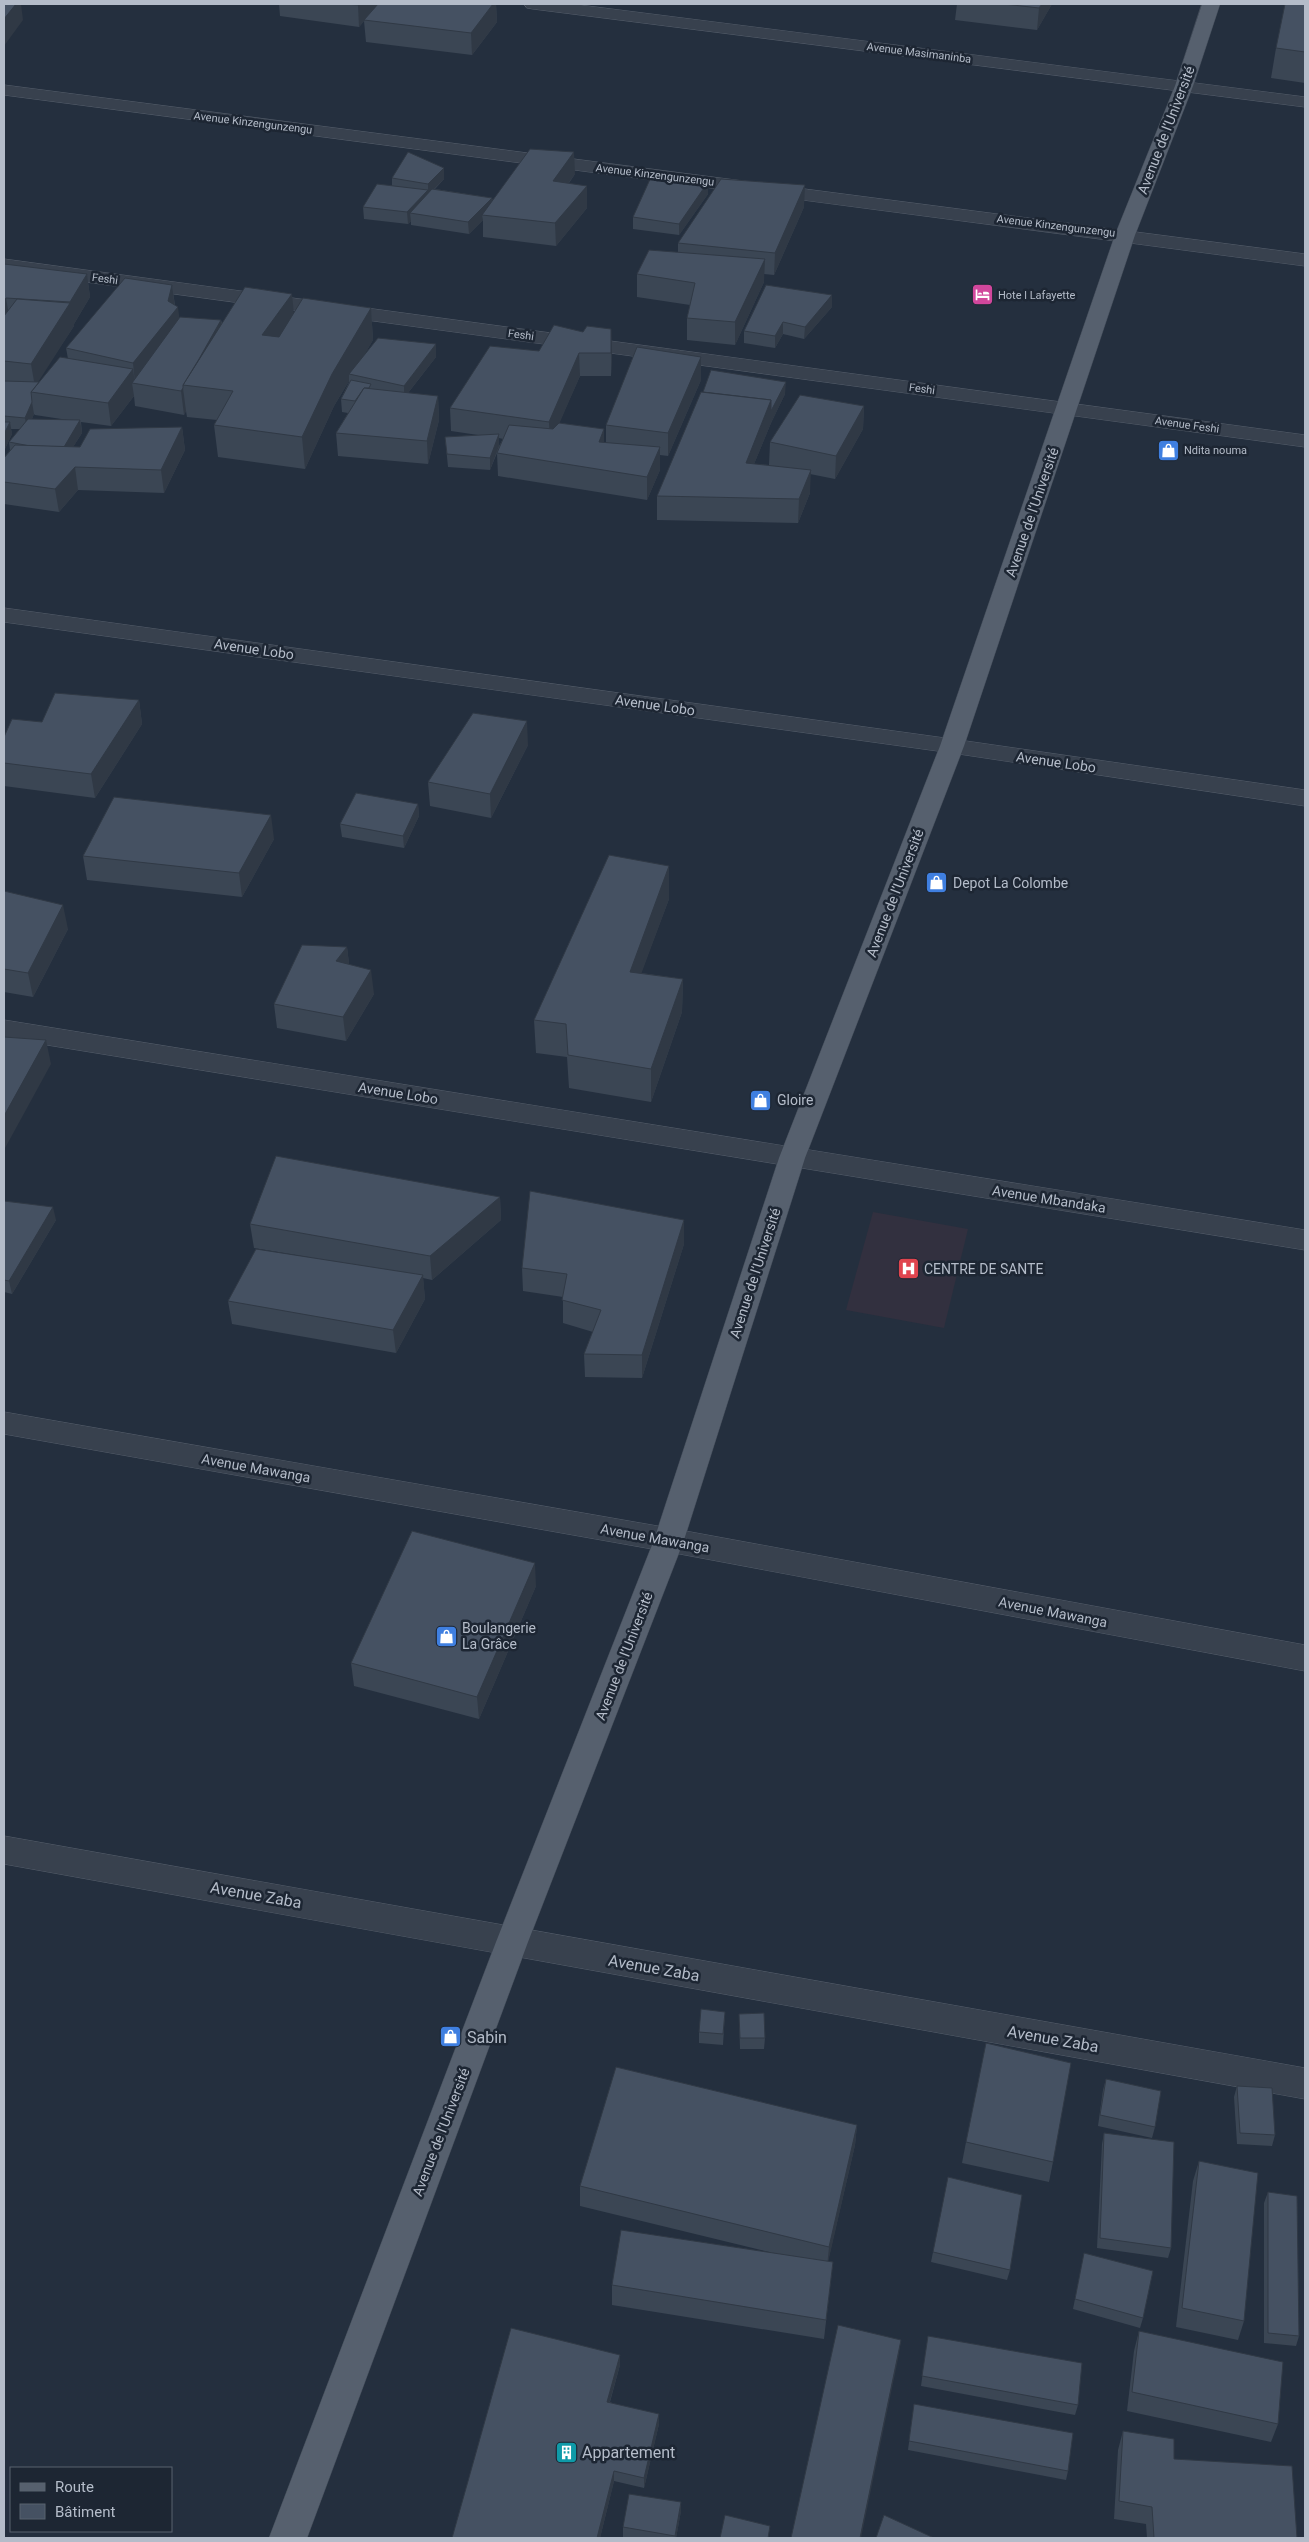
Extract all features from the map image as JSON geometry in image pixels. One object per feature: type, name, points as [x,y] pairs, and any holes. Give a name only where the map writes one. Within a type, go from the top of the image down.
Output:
[{"type":"main road","name":"Avenue de l’Université","points":[[288,2538],[512,1942],[669,1540],[792,1158],[952,746],[1126,235],[1184,86],[1211,4]]},
{"type":"street","name":"Avenue Masimaninba","points":[[533,4],[1305,102]]},
{"type":"street","name":"Avenue Kinzengunzengu","points":[[4,90],[1126,235],[1305,260]]},
{"type":"street","name":"Feshi","points":[[4,265],[1068,408]]},
{"type":"street","name":"Avenue Feshi","points":[[1068,408],[1305,441]]},
{"type":"street","name":"Avenue Lobo","points":[[4,615],[952,746],[1305,798]]},
{"type":"street","name":"Avenue Lobo","points":[[4,1029],[792,1158]]},
{"type":"street","name":"Avenue Mbandaka","points":[[792,1158],[1305,1240]]},
{"type":"street","name":"Avenue Mawanga","points":[[4,1423],[669,1540],[1305,1658]]},
{"type":"street","name":"Avenue Zaba","points":[[4,1850],[1305,2084]]},
{"type":"shaded area","name":"CENTRE DE SANTE","points":[[873,1212],[968,1229],[944,1328],[846,1310]]},
{"type":"building","points":[[4,4],[16,4],[4,19]]},
{"type":"building","points":[[378,4],[493,4],[471,33],[364,20]]},
{"type":"building","points":[[1004,4],[1042,4],[1039,8]]},
{"type":"building","points":[[1285,4],[1305,4],[1305,52],[1276,48]]},
{"type":"building","points":[[530,149],[574,152],[553,181],[587,186],[555,223],[482,215]]},
{"type":"building","points":[[408,152],[444,168],[428,184],[392,178]]},
{"type":"building","points":[[651,177],[708,182],[679,224],[633,217]]},
{"type":"building","points":[[721,179],[805,185],[775,253],[678,243]]},
{"type":"building","points":[[377,184],[428,190],[407,212],[363,207]]},
{"type":"building","points":[[432,189],[492,198],[468,222],[410,213]]},
{"type":"building","points":[[649,250],[765,259],[735,322],[687,318],[695,283],[637,274]]},
{"type":"building","points":[[4,264],[87,274],[70,302],[6,298],[4,301]]},
{"type":"building","points":[[125,278],[172,285],[168,301],[178,307],[133,363],[66,348]]},
{"type":"building","points":[[766,285],[832,295],[805,327],[783,322],[775,336],[744,331]]},
{"type":"building","points":[[245,287],[292,294],[262,335],[279,337],[303,298],[371,308],[332,374],[302,437],[214,425],[233,391],[183,385]]},
{"type":"building","points":[[17,299],[70,303],[31,364],[4,361],[4,316]]},
{"type":"building","points":[[180,317],[221,320],[181,391],[132,383]]},
{"type":"building","points":[[554,325],[583,332],[587,326],[611,329],[611,353],[579,353],[549,422],[450,408],[490,346],[539,351]]},
{"type":"building","points":[[378,338],[436,344],[404,386],[349,374]]},
{"type":"building","points":[[637,347],[701,357],[668,433],[606,425]]},
{"type":"building","points":[[60,357],[133,369],[108,403],[31,392]]},
{"type":"building","points":[[711,370],[786,382],[771,411],[771,400],[703,392]]},
{"type":"building","points":[[351,380],[371,384],[369,388],[364,388],[355,401],[341,399]]},
{"type":"building","points":[[4,381],[39,382],[31,392],[32,402],[25,418],[4,416]]},
{"type":"building","points":[[364,388],[438,396],[427,441],[336,433]]},
{"type":"building","points":[[701,392],[771,400],[746,463],[811,470],[799,499],[657,496]]},
{"type":"building","points":[[800,395],[864,406],[836,456],[770,442]]},
{"type":"building","points":[[28,419],[80,420],[64,447],[30,446],[9,442]]},
{"type":"building","points":[[4,422],[10,422],[4,434]]},
{"type":"building","points":[[559,423],[604,429],[599,442],[660,447],[647,477],[497,453],[509,425],[553,429]]},
{"type":"building","points":[[182,427],[161,470],[75,467],[55,489],[4,482],[4,458],[15,445],[80,447],[90,429]]},
{"type":"building","points":[[499,434],[490,458],[447,454],[445,437]]},
{"type":"building","points":[[55,693],[139,700],[91,774],[4,763],[4,737],[12,719],[42,722]]},
{"type":"building","points":[[473,713],[527,721],[490,794],[428,782]]},
{"type":"building","points":[[356,793],[418,804],[403,836],[340,824]]},
{"type":"building","points":[[114,797],[271,815],[239,873],[83,856]]},
{"type":"building","points":[[609,855],[669,866],[630,972],[683,979],[651,1069],[568,1055],[566,1024],[534,1020]]},
{"type":"building","points":[[4,891],[63,905],[28,973],[4,969]]},
{"type":"building","points":[[302,945],[347,947],[336,961],[371,970],[343,1017],[274,1004]]},
{"type":"building","points":[[4,1037],[46,1040],[4,1116]]},
{"type":"building","points":[[276,1156],[500,1197],[430,1256],[250,1224]]},
{"type":"building","points":[[530,1191],[684,1220],[642,1355],[584,1354],[601,1310],[562,1300],[567,1274],[522,1268]]},
{"type":"building","points":[[4,1201],[53,1207],[9,1281],[4,1280]]},
{"type":"building","points":[[256,1249],[423,1275],[393,1330],[228,1301]]},
{"type":"building","name":"Boulangerie La Grâce","points":[[412,1531],[535,1563],[477,1697],[351,1663]]},
{"type":"building","points":[[701,2009],[725,2012],[723,2034],[699,2032]]},
{"type":"building","points":[[764,2013],[765,2038],[740,2038],[739,2014]]},
{"type":"building","points":[[986,2043],[1071,2063],[1053,2162],[966,2142]]},
{"type":"building","points":[[616,2067],[857,2125],[829,2247],[580,2186]]},
{"type":"building","points":[[1106,2079],[1161,2091],[1155,2127],[1100,2115]]},
{"type":"building","points":[[1237,2086],[1272,2088],[1275,2135],[1240,2133]]},
{"type":"building","points":[[1104,2133],[1174,2142],[1171,2248],[1100,2238]]},
{"type":"building","points":[[1199,2161],[1258,2173],[1244,2321],[1182,2308]]},
{"type":"building","points":[[948,2177],[1022,2195],[1010,2270],[933,2252]]},
{"type":"building","points":[[1268,2192],[1297,2196],[1299,2336],[1268,2333]]},
{"type":"building","points":[[621,2230],[833,2262],[826,2320],[612,2285]]},
{"type":"building","points":[[1084,2253],[1153,2271],[1143,2318],[1075,2299]]},
{"type":"building","points":[[838,2325],[901,2340],[860,2538],[791,2538]]},
{"type":"building","name":"Appartement","points":[[511,2328],[620,2355],[607,2402],[659,2414],[644,2478],[614,2471],[597,2538],[452,2538]]},
{"type":"building","points":[[1139,2331],[1283,2362],[1278,2424],[1132,2392]]},
{"type":"building","points":[[928,2336],[1082,2363],[1078,2405],[922,2376]]},
{"type":"building","points":[[914,2404],[1073,2433],[1068,2471],[909,2441]]},
{"type":"building","points":[[1123,2431],[1174,2439],[1174,2459],[1292,2466],[1297,2538],[1154,2538],[1152,2507],[1119,2501]]},
{"type":"building","points":[[629,2494],[681,2502],[675,2536],[623,2527]]},
{"type":"building","points":[[725,2515],[770,2526],[768,2538],[720,2538]]},
{"type":"building","points":[[884,2515],[934,2538],[876,2538]]},
{"type":"place","name":"Hote l Lafayette","points":[[982,295]]},
{"type":"place","name":"Ndita nouma","points":[[1168,450]]},
{"type":"place","name":"Depot La Colombe","points":[[937,883]]},
{"type":"place","name":"Gloire","points":[[761,1100]]},
{"type":"place","name":"CENTRE DE SANTE","points":[[908,1269]]},
{"type":"place","name":"Boulangerie La Grâce","points":[[446,1636]]},
{"type":"place","name":"Sabin","points":[[451,2037]]},
{"type":"place","name":"Appartement","points":[[566,2452]]}]
